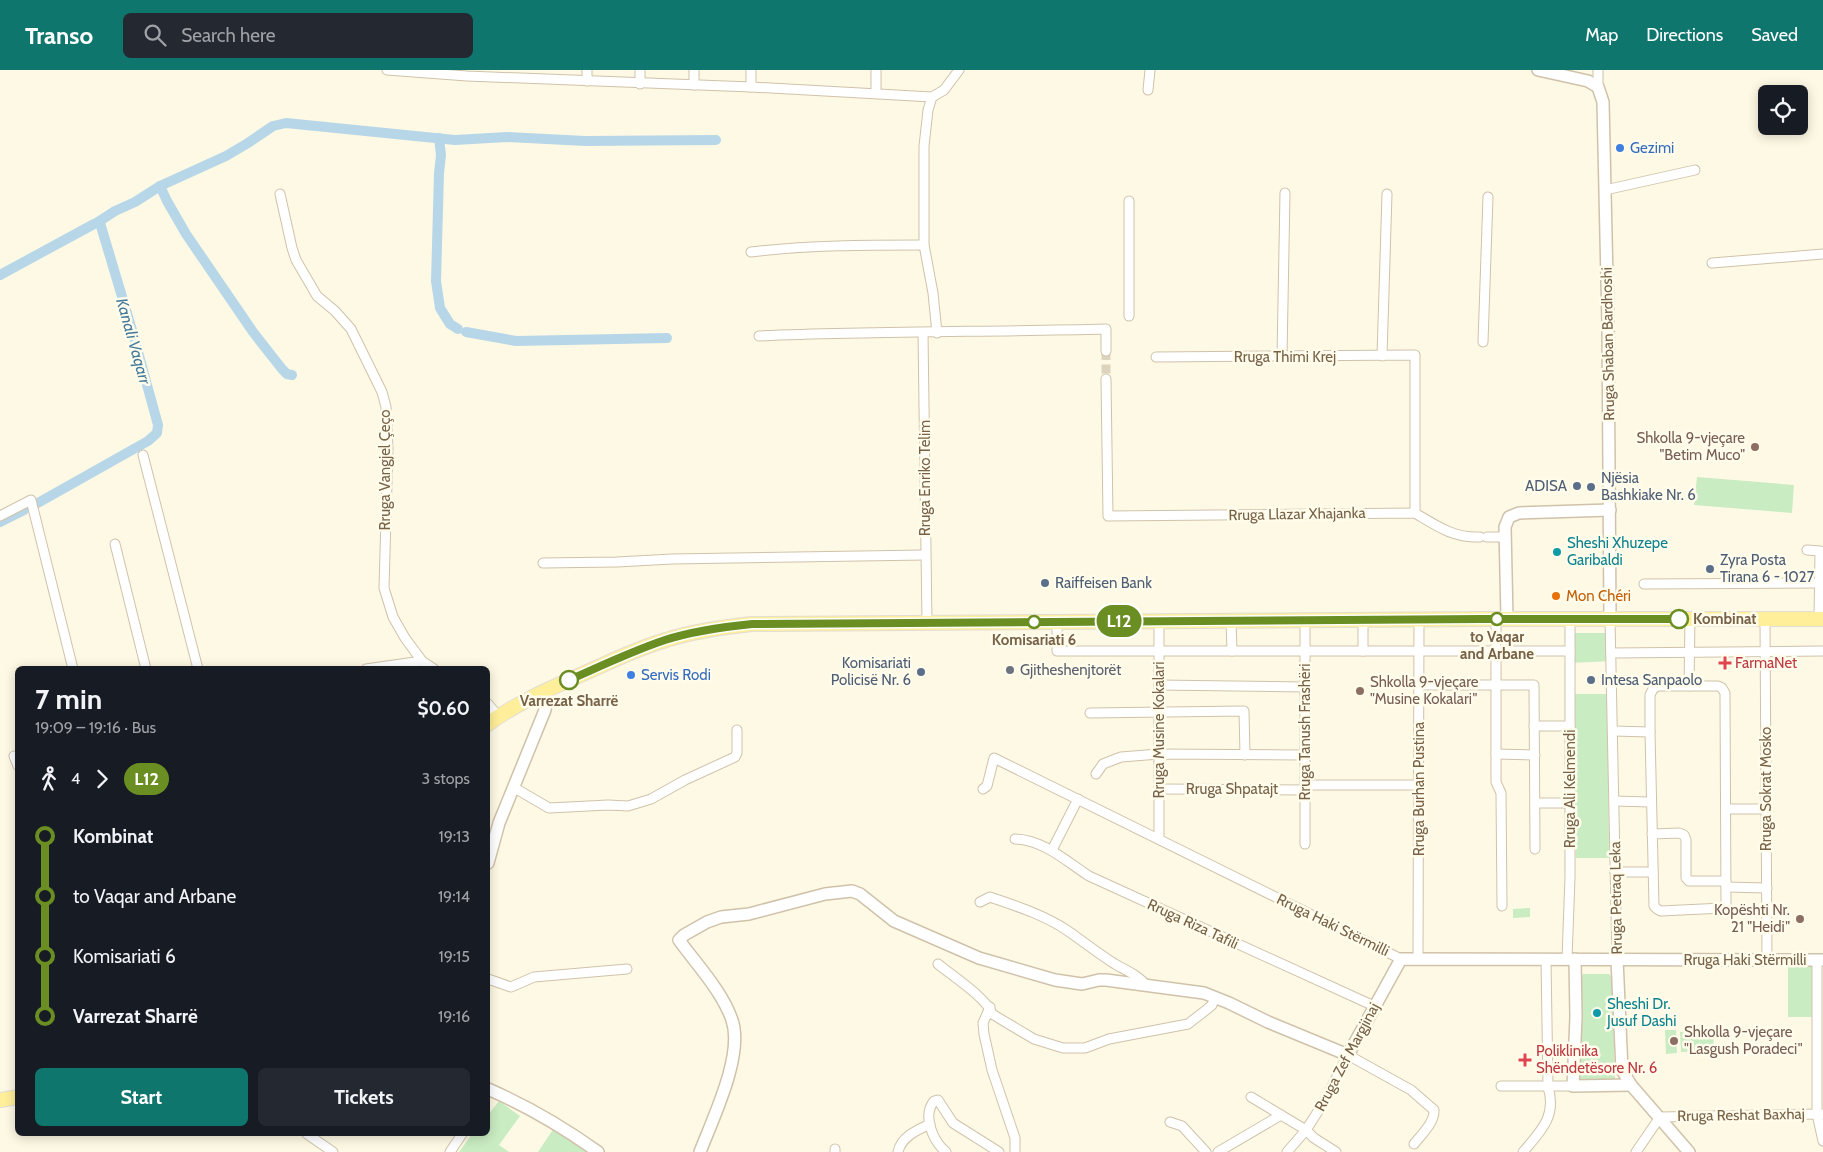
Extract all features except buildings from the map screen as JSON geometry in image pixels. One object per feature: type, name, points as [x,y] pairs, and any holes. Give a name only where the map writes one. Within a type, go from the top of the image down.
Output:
[{"type":"main road","points":[[493,720],[512,707],[548,689],[645,647],[708,629],[752,624],[1821,619]]},
{"type":"main road","points":[[0,1100],[15,1098]]},
{"type":"street","points":[[387,70],[531,74],[587,81],[751,87],[932,97],[944,90],[959,70]]},
{"type":"street","points":[[587,70],[587,81]]},
{"type":"street","points":[[640,70],[640,84]]},
{"type":"street","points":[[694,70],[694,85]]},
{"type":"street","points":[[751,70],[751,87]]},
{"type":"street","points":[[876,70],[876,93]]},
{"type":"street","points":[[1148,90],[1150,70]]},
{"type":"street","points":[[1538,70],[1588,81],[1598,87]]},
{"type":"street","name":"Rruga Shaban Bardhoshi","points":[[1598,70],[1598,87],[1603,102],[1605,190],[1610,619]]},
{"type":"street","points":[[932,97],[928,110],[924,146],[924,245],[933,293],[936,333]]},
{"type":"street","points":[[1605,190],[1695,170]]},
{"type":"street","points":[[1282,357],[1285,193]]},
{"type":"street","name":"Rruga Vangjel Çeço","points":[[280,194],[296,260],[317,296],[335,311],[351,329],[382,392],[386,407],[388,448],[384,588],[393,618],[422,661],[430,666]]},
{"type":"street","points":[[1382,356],[1387,194]]},
{"type":"street","points":[[1483,342],[1488,197]]},
{"type":"street","points":[[1129,201],[1129,316]]},
{"type":"street","points":[[751,252],[827,246],[924,245]]},
{"type":"street","points":[[1712,263],[1823,254]]},
{"type":"street","points":[[758,336],[843,332],[936,333],[1106,329],[1106,352]]},
{"type":"street","name":"Rruga Enriko Telim","points":[[923,332],[926,623]]},
{"type":"street","name":"Rruga Thimi Krej","points":[[1156,357],[1415,355],[1415,513]]},
{"type":"street","name":"Rruga Llazar Xhajanka","points":[[1106,379],[1108,516],[1415,513]]},
{"type":"street","points":[[143,455],[197,666]]},
{"type":"street","points":[[0,516],[30,500],[72,666]]},
{"type":"street","points":[[1502,906],[1501,793],[1496,782],[1496,684],[1506,521],[1514,514],[1610,510]]},
{"type":"street","points":[[1415,513],[1444,530],[1465,538],[1505,537]]},
{"type":"street","points":[[115,544],[145,666]]},
{"type":"street","points":[[1807,550],[1820,551],[1822,584],[1821,619]]},
{"type":"street","points":[[543,563],[672,559],[925,556]]},
{"type":"street","points":[[1644,584],[1822,584]]},
{"type":"street","name":"Rruga Ali Kelmendi","points":[[1570,619],[1571,959]]},
{"type":"street","name":"Rruga Petraq Leka","points":[[1610,619],[1621,1064],[1624,1075],[1631,1085],[1689,1152]]},
{"type":"street","points":[[1689,686],[1690,619]]},
{"type":"street","name":"Rruga Sokrat Mosko","points":[[1765,619],[1767,960]]},
{"type":"street","name":"Rruga Tanush Frashëri","points":[[1305,620],[1306,844]]},
{"type":"street","points":[[1362,651],[1363,620]]},
{"type":"street","name":"Rruga Burhan Pustina","points":[[1418,959],[1419,620]]},
{"type":"street","name":"Rruga Musine Kokalari","points":[[1159,621],[1159,839]]},
{"type":"street","points":[[1231,621],[1232,651]]},
{"type":"street","points":[[1056,622],[1057,650],[1570,651]]},
{"type":"street","points":[[1612,653],[1823,652]]},
{"type":"street","points":[[387,666],[422,661]]},
{"type":"street","points":[[1418,685],[1534,684],[1535,849]]},
{"type":"street","points":[[1159,685],[1305,687]]},
{"type":"street","points":[[1658,686],[1718,686],[1725,693],[1726,904],[1723,908],[1659,910],[1654,904],[1650,732],[1650,695],[1653,689],[1658,686]]},
{"type":"street","points":[[490,855],[495,834],[545,710],[548,689]]},
{"type":"street","points":[[1090,713],[1244,711],[1244,755]]},
{"type":"street","points":[[1534,726],[1570,726]]},
{"type":"street","points":[[513,787],[549,808],[633,805],[651,799],[685,780],[735,757],[737,753],[738,730]]},
{"type":"street","points":[[1613,732],[1650,732]]},
{"type":"street","points":[[1096,774],[1103,764],[1114,758],[1159,754],[1305,755]]},
{"type":"street","points":[[1496,754],[1534,755]]},
{"type":"street","name":"Rruga Haki Stërmilli","points":[[983,789],[987,786],[994,758],[1401,959],[1820,960]]},
{"type":"street","name":"Rruga Shpatajt","points":[[1159,789],[1418,785]]},
{"type":"street","points":[[1052,850],[1078,799]]},
{"type":"street","points":[[1614,801],[1651,802]]},
{"type":"street","points":[[1535,803],[1570,803]]},
{"type":"street","points":[[1726,809],[1766,809]]},
{"type":"street","points":[[1652,834],[1679,833],[1684,835],[1686,840],[1686,878],[1689,881],[1767,888]]},
{"type":"street","name":"Rruga Riza Tafili","points":[[1015,839],[1024,839],[1052,850],[1089,876],[1374,1006]]},
{"type":"street","points":[[1615,872],[1653,872]]},
{"type":"street","points":[[700,1152],[721,1095],[734,1053],[735,1042],[731,1019],[725,1007],[713,986],[679,940],[684,935],[707,922],[721,917],[734,917],[825,894],[852,891],[860,894],[894,921],[979,958],[1046,978],[1072,983],[1088,984],[1099,980],[1204,993],[1348,1055],[1411,1090],[1434,1110],[1431,1122],[1414,1144]]},
{"type":"street","points":[[980,902],[990,897],[1024,909],[1067,930],[1115,964],[1137,976],[1147,986]]},
{"type":"street","name":"Rruga Zef Margjinaj","points":[[1287,1152],[1306,1130],[1324,1102],[1401,959]]},
{"type":"street","points":[[1522,1152],[1536,1137],[1550,1113],[1552,1099],[1548,1087],[1546,959]]},
{"type":"street","points":[[1571,959],[1576,1017],[1573,1086]]},
{"type":"street","points":[[1820,960],[1820,1114],[1823,1141]]},
{"type":"street","points":[[938,964],[990,1007],[992,1014],[1034,1039],[1074,1049],[1085,1048],[1115,1038],[1188,1024],[1206,1010],[1215,997]]},
{"type":"street","points":[[490,980],[511,987],[534,978],[627,969]]},
{"type":"street","points":[[990,1007],[983,1023],[984,1034],[992,1070],[1015,1138],[1015,1152]]},
{"type":"street","points":[[1501,1086],[1631,1085]]},
{"type":"street","points":[[490,1090],[532,1110],[598,1152]]},
{"type":"street","points":[[1251,1097],[1306,1130],[1314,1138],[1336,1152]]},
{"type":"street","points":[[946,1152],[935,1142],[930,1124],[931,1104],[934,1100],[938,1100],[953,1123],[999,1152]]},
{"type":"street","name":"Rruga Reshat Baxhaj","points":[[1660,1117],[1820,1114]]},
{"type":"street","points":[[1218,1152],[1281,1115]]},
{"type":"street","points":[[1636,1152],[1660,1117]]},
{"type":"street","points":[[1170,1122],[1182,1126],[1206,1152]]},
{"type":"street","points":[[898,1152],[901,1143],[930,1124]]},
{"type":"street","points":[[310,1136],[333,1152]]},
{"type":"street","points":[[450,1152],[461,1136]]},
{"type":"green space","points":[[1697,477],[1794,485],[1792,513],[1694,505]]},
{"type":"green space","points":[[1570,633],[1611,633],[1612,661],[1570,663]]},
{"type":"green space","points":[[1575,694],[1608,694],[1609,858],[1576,858]]},
{"type":"green space","points":[[1530,908],[1530,917],[1513,918],[1513,909]]},
{"type":"green space","points":[[1788,966],[1812,966],[1812,1017],[1788,1017]]},
{"type":"green space","points":[[1583,974],[1609,974],[1612,977],[1615,1080],[1578,1082],[1581,977]]},
{"type":"green space","points":[[1665,1030],[1676,1030],[1677,1053],[1666,1054]]},
{"type":"green space","points":[[1713,1031],[1714,1051],[1681,1052],[1680,1032]]},
{"type":"green space","points":[[499,1101],[520,1116],[499,1145],[509,1152],[459,1152],[471,1136],[490,1136],[490,1112]]},
{"type":"green space","points":[[554,1128],[589,1152],[538,1152]]},
{"type":"waterway","points":[[98,222],[160,186],[226,156],[273,126],[286,123],[455,140],[507,137],[585,141],[716,140]]},
{"type":"waterway","points":[[439,138],[441,155],[436,281],[440,308],[450,324],[458,329]]},
{"type":"waterway","points":[[160,186],[186,234],[253,332],[282,369],[287,374],[292,375]]},
{"type":"waterway","name":"Kanali Vaqarr","points":[[0,275],[94,224],[100,223],[158,425],[157,433],[148,441],[36,504]]},
{"type":"waterway","points":[[466,332],[516,341],[667,338]]},
{"type":"waterway","points":[[0,522],[24,510]]},
{"type":"tunnel","points":[[1106,351],[1106,379]]},
{"type":"bus line","name":"L12","points":[[569,680],[645,647],[667,640],[708,629],[752,624],[1679,619]]},
{"type":"place","name":"Gezimi","points":[[1620,148]]},
{"type":"place","name":"Shkolla 9-vjeçare \"Betim Muco\"","points":[[1755,447]]},
{"type":"place","name":"ADISA","points":[[1577,486]]},
{"type":"place","name":"Njësia Bashkiake Nr. 6","points":[[1591,487]]},
{"type":"place","name":"Sheshi Xhuzepe Garibaldi","points":[[1557,552]]},
{"type":"place","name":"Zyra Posta Tirana 6 - 1027","points":[[1710,569]]},
{"type":"place","name":"Raiffeisen Bank","points":[[1045,583]]},
{"type":"place","name":"Mon Chéri","points":[[1556,596]]},
{"type":"place","name":"to Vaqar and Arbane","points":[[1497,619]]},
{"type":"place","name":"Kombinat","points":[[1679,619]]},
{"type":"place","name":"Komisariati 6","points":[[1034,622]]},
{"type":"place","name":"FarmaNet","points":[[1725,663]]},
{"type":"place","name":"Gjitheshenjtorët","points":[[1010,670]]},
{"type":"place","name":"Komisariati Policisë Nr. 6","points":[[921,672]]},
{"type":"place","name":"Servis Rodi","points":[[631,675]]},
{"type":"place","name":"Varrezat Sharrë","points":[[569,680]]},
{"type":"place","name":"Intesa Sanpaolo","points":[[1591,680]]},
{"type":"place","name":"Shkolla 9-vjeçare \"Musine Kokalari\"","points":[[1360,691]]},
{"type":"place","name":"Kopështi Nr. 21 \"Heidi\"","points":[[1800,919]]},
{"type":"place","name":"Sheshi Dr. Jusuf Dashi","points":[[1597,1013]]},
{"type":"place","name":"Shkolla 9-vjeçare \"Lasgush Poradeci\"","points":[[1674,1041]]},
{"type":"place","name":"Poliklinika Shëndetësore Nr. 6","points":[[1525,1060]]}]
